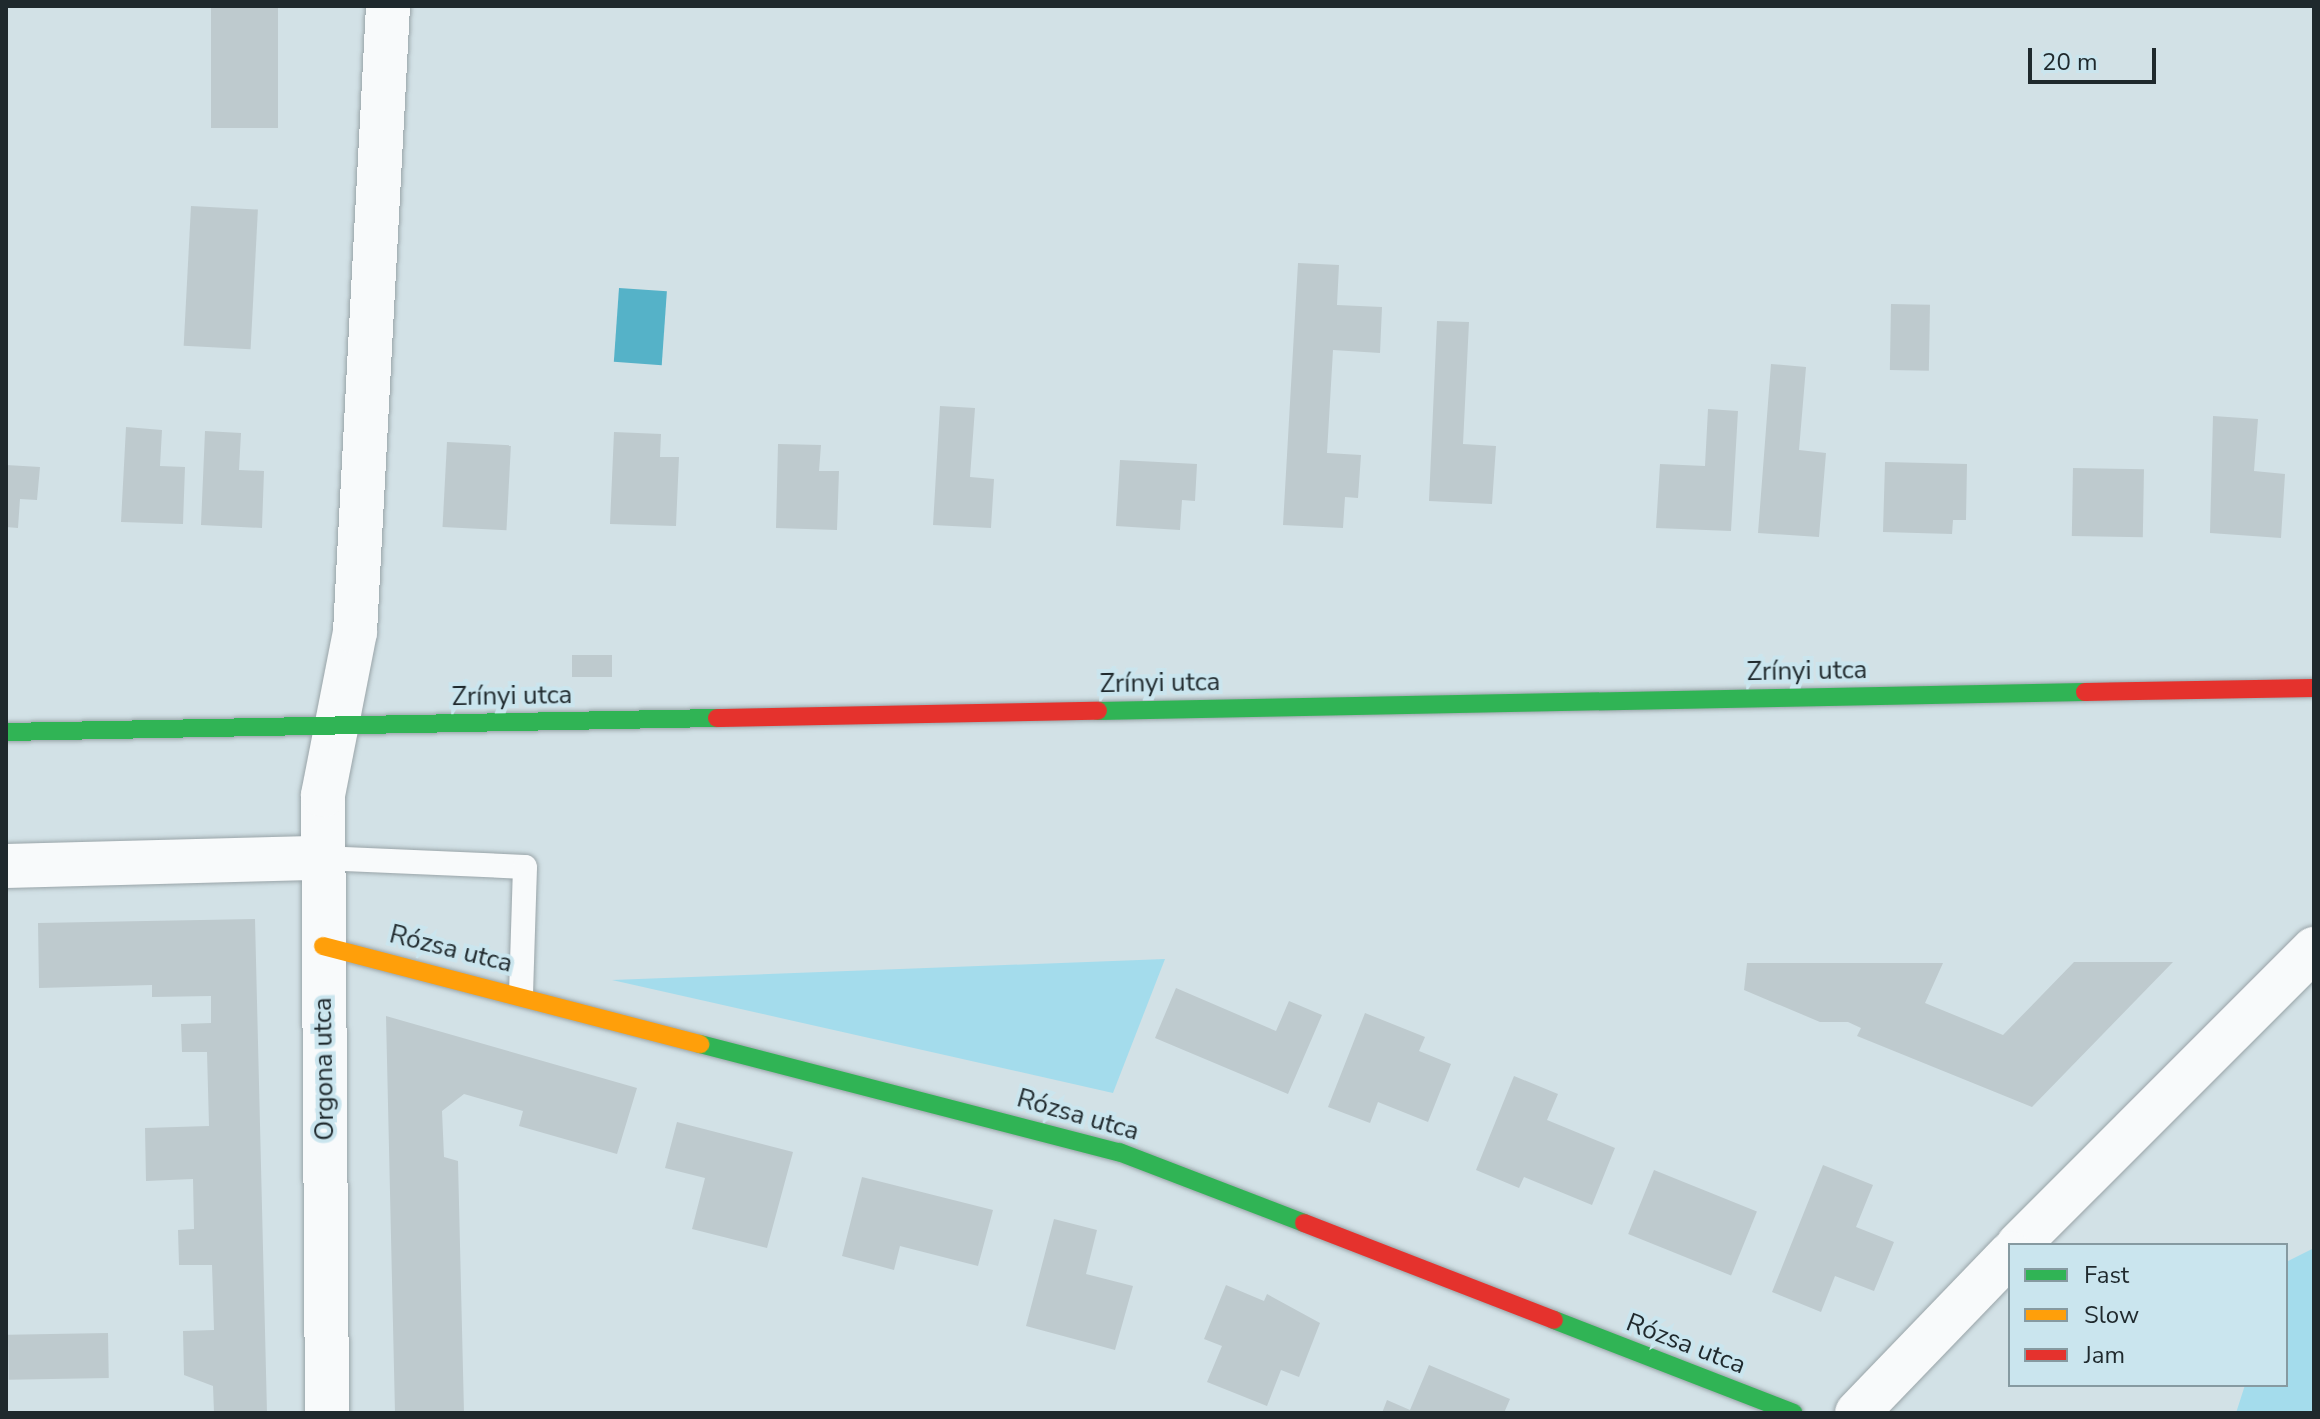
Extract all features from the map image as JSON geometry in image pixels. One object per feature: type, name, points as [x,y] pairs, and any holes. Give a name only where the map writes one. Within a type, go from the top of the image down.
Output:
[{"type":"main road","name":"Zrínyi utca","points":[[6,732],[2314,688]]},
{"type":"main road","name":"Rózsa utca","points":[[323,946],[521,993],[1119,1152],[1794,1413]]},
{"type":"street","name":"Orgona utca","points":[[327,1413],[321,858],[332,725],[355,632],[388,6]]},
{"type":"street","points":[[6,866],[321,858]]},
{"type":"street","points":[[2020,1243],[2314,949]]},
{"type":"street","points":[[1857,1413],[2008,1256]]},
{"type":"lane","points":[[321,858],[525,867],[521,993]]},
{"type":"shaded area","points":[[619,288],[667,291],[662,365],[614,362]]},
{"type":"shaded area","points":[[1165,959],[1113,1093],[612,980]]},
{"type":"shaded area","points":[[2314,1248],[2314,1413],[2236,1413],[2244,1387],[2288,1387],[2288,1261]]},
{"type":"building","points":[[211,6],[278,6],[278,128],[211,128]]},
{"type":"building","points":[[191,206],[258,210],[251,349],[184,346]]},
{"type":"building","points":[[1298,263],[1339,265],[1337,305],[1382,307],[1380,353],[1333,350],[1327,453],[1361,455],[1358,498],[1345,497],[1343,528],[1283,525]]},
{"type":"building","points":[[1891,304],[1930,305],[1929,371],[1890,370]]},
{"type":"building","points":[[1437,321],[1469,322],[1463,444],[1496,446],[1492,504],[1429,501]]},
{"type":"building","points":[[1771,364],[1806,367],[1799,450],[1826,453],[1819,537],[1758,533]]},
{"type":"building","points":[[940,406],[975,408],[970,477],[994,479],[991,528],[933,525]]},
{"type":"building","points":[[1708,409],[1738,411],[1731,531],[1656,528],[1660,464],[1705,466]]},
{"type":"building","points":[[2213,416],[2258,419],[2254,471],[2285,474],[2281,538],[2210,533]]},
{"type":"building","points":[[126,427],[162,430],[160,466],[185,467],[183,524],[121,522]]},
{"type":"building","points":[[205,431],[241,433],[239,470],[264,471],[262,528],[201,525]]},
{"type":"building","points":[[614,432],[661,434],[660,457],[679,457],[676,526],[610,524]]},
{"type":"building","points":[[447,442],[511,445],[506,530],[443,527]]},
{"type":"building","points":[[778,444],[821,445],[819,471],[839,471],[837,530],[776,528]]},
{"type":"building","points":[[1120,460],[1197,464],[1195,501],[1182,500],[1180,530],[1116,526]]},
{"type":"building","points":[[1885,462],[1967,464],[1966,520],[1953,520],[1952,534],[1883,532]]},
{"type":"building","points":[[6,465],[40,467],[37,500],[20,499],[18,528],[6,527]]},
{"type":"building","points":[[2073,468],[2144,469],[2143,537],[2072,536]]},
{"type":"building","points":[[572,655],[612,655],[612,677],[572,677]]},
{"type":"building","points":[[255,919],[267,1413],[214,1413],[213,1386],[184,1375],[183,1331],[214,1330],[212,1265],[179,1265],[178,1230],[194,1229],[193,1179],[146,1181],[145,1128],[209,1126],[207,1052],[182,1052],[181,1024],[211,1023],[211,996],[152,997],[152,985],[39,988],[38,923]]},
{"type":"building","points":[[2074,962],[2173,962],[2032,1107],[1857,1036],[1861,1028],[1848,1022],[1820,1022],[1744,990],[1747,963],[1943,963],[1925,1003],[2003,1035]]},
{"type":"building","points":[[1176,988],[1276,1031],[1289,1001],[1322,1015],[1288,1094],[1155,1038]]},
{"type":"building","points":[[1365,1013],[1425,1037],[1419,1051],[1451,1064],[1428,1122],[1378,1102],[1370,1123],[1328,1107]]},
{"type":"building","points":[[386,1016],[637,1088],[617,1154],[519,1126],[523,1111],[464,1094],[442,1111],[444,1157],[458,1161],[464,1413],[395,1413]]},
{"type":"building","points":[[1514,1076],[1558,1094],[1547,1120],[1615,1148],[1592,1205],[1524,1177],[1519,1188],[1476,1170]]},
{"type":"building","points":[[677,1122],[793,1152],[767,1248],[692,1229],[705,1178],[665,1168]]},
{"type":"building","points":[[1823,1165],[1873,1185],[1856,1227],[1894,1242],[1874,1291],[1835,1276],[1821,1312],[1772,1292]]},
{"type":"building","points":[[1654,1170],[1757,1212],[1731,1276],[1628,1234]]},
{"type":"building","points":[[862,1177],[993,1210],[978,1266],[900,1246],[894,1270],[842,1256]]},
{"type":"building","points":[[1054,1219],[1097,1230],[1086,1274],[1133,1286],[1115,1350],[1026,1326]]},
{"type":"building","points":[[1226,1285],[1264,1301],[1267,1294],[1320,1323],[1299,1377],[1281,1370],[1267,1406],[1207,1382],[1222,1346],[1204,1339]]},
{"type":"building","points":[[108,1333],[109,1378],[9,1380],[8,1335]]},
{"type":"building","points":[[1429,1365],[1510,1399],[1504,1413],[1382,1413],[1387,1400],[1410,1410]]},
{"type":"traffic: fast","points":[[1098,711],[2085,692]]},
{"type":"traffic: fast","points":[[6,732],[717,718]]},
{"type":"traffic: fast","points":[[700,1044],[1119,1152],[1304,1223]]},
{"type":"traffic: fast","points":[[1554,1320],[1794,1413]]},
{"type":"traffic: slow","points":[[323,946],[700,1044]]},
{"type":"traffic: jam","points":[[2085,692],[2314,688]]},
{"type":"traffic: jam","points":[[717,718],[1098,711]]},
{"type":"traffic: jam","points":[[1304,1223],[1554,1320]]}]
